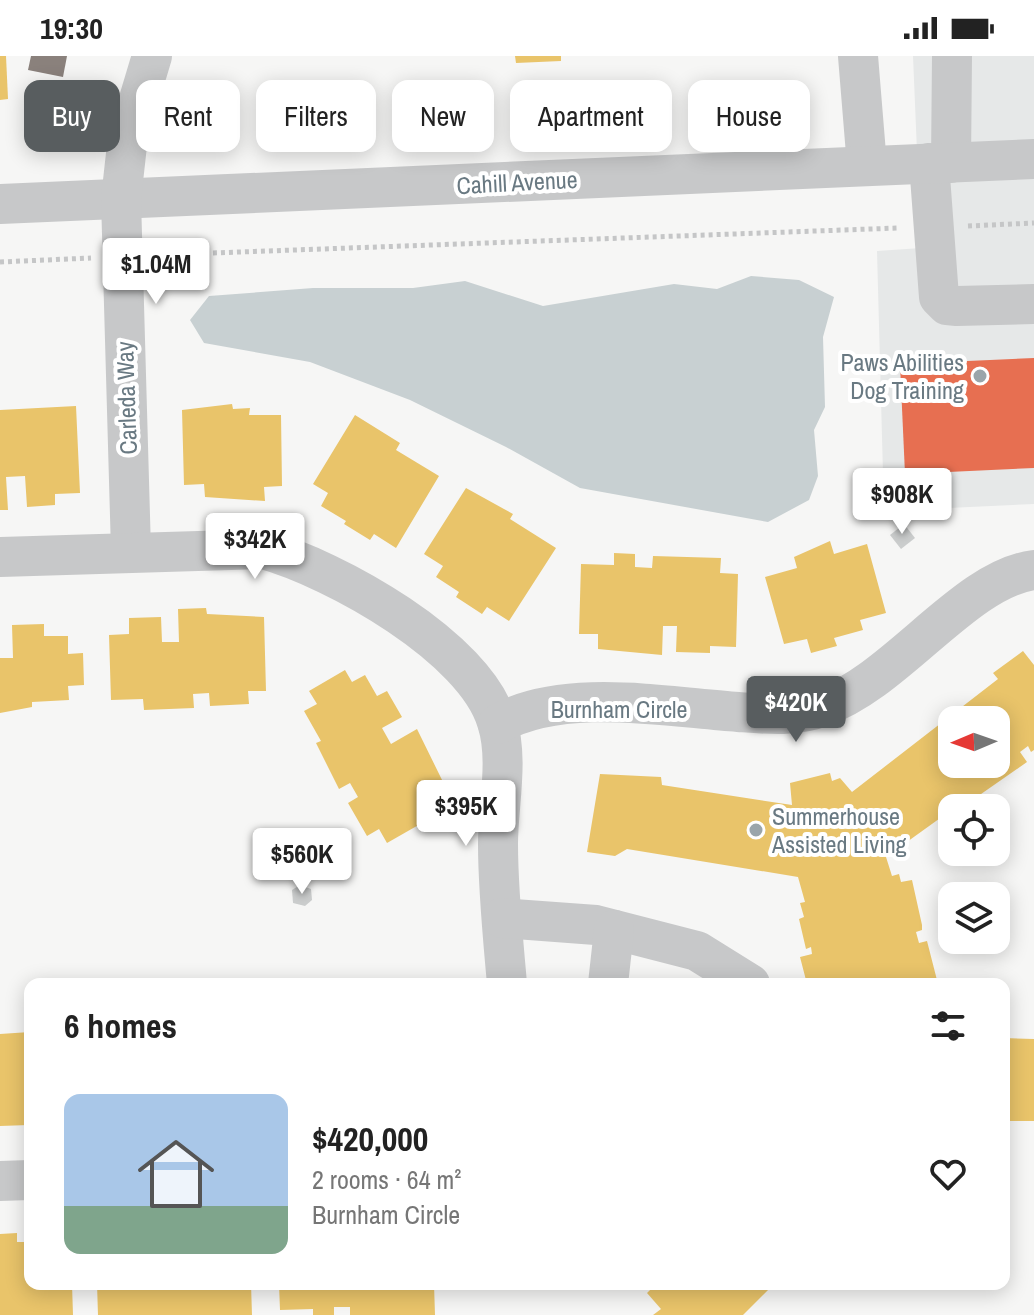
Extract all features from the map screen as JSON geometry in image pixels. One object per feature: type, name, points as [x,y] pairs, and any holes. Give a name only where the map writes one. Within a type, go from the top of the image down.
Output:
[{"type":"street","name":"Carleda Way","points":[[131,551],[121,199],[128,136],[152,56]]},
{"type":"street","points":[[858,56],[867,166]]},
{"type":"street","points":[[952,56],[932,227],[939,297],[947,305],[1034,304]]},
{"type":"street","name":"Cahill Avenue","points":[[0,204],[1034,159]]},
{"type":"street","points":[[0,557],[263,549],[295,558],[333,576],[446,648],[487,698],[498,724],[498,845],[507,978]]},
{"type":"street","name":"Burnham Circle","points":[[498,724],[517,713],[562,704],[616,704],[782,715],[822,707],[874,681],[942,622],[987,591],[1017,572],[1034,570]]},
{"type":"street","points":[[502,918],[614,930],[697,951],[740,978]]},
{"type":"street","points":[[609,978],[614,930]]},
{"type":"street","points":[[0,1181],[24,1180]]},
{"type":"path","points":[[0,262],[1034,223]]},
{"type":"shaded area","points":[[913,56],[1034,56],[1034,504],[884,511],[877,251],[921,248]]},
{"type":"shaded area","points":[[751,276],[799,280],[834,297],[823,337],[825,407],[814,430],[818,476],[809,500],[768,522],[580,488],[410,400],[310,362],[204,343],[190,320],[209,296],[313,288],[413,288],[465,281],[543,306],[674,284],[717,289]]},
{"type":"building: Homes","points":[[0,56],[6,56],[8,99],[0,100]]},
{"type":"building: Homes","points":[[515,56],[561,56],[561,61],[516,63]]},
{"type":"building: Homes","points":[[232,404],[233,409],[250,408],[249,415],[281,415],[282,486],[264,487],[265,501],[205,497],[204,484],[184,485],[182,410]]},
{"type":"building: Homes","points":[[76,406],[80,493],[55,494],[55,505],[27,507],[25,476],[6,477],[8,510],[0,510],[0,410]]},
{"type":"building: Homes","points":[[355,415],[400,443],[396,450],[439,476],[396,548],[374,534],[370,540],[344,524],[346,521],[321,506],[328,493],[313,484]]},
{"type":"building: Homes","points":[[466,488],[513,514],[510,519],[556,548],[509,621],[487,607],[482,614],[456,597],[459,592],[436,577],[443,566],[424,554]]},
{"type":"building: Homes","points":[[830,541],[834,554],[867,544],[886,613],[860,620],[863,630],[834,638],[837,646],[811,653],[807,639],[784,644],[765,577],[797,568],[794,557]]},
{"type":"building: Homes","points":[[614,553],[635,554],[635,567],[652,568],[653,556],[721,558],[720,573],[738,574],[736,647],[710,646],[710,653],[676,652],[677,626],[663,626],[662,655],[598,649],[598,634],[579,634],[581,564],[614,565]]},
{"type":"building: Homes","points":[[206,608],[207,614],[264,617],[266,691],[248,691],[249,704],[210,706],[209,693],[193,694],[194,708],[144,710],[143,699],[111,700],[109,635],[129,634],[129,618],[161,617],[162,642],[179,642],[178,609]]},
{"type":"building: Homes","points":[[44,624],[44,636],[68,636],[68,654],[83,653],[84,685],[68,686],[69,700],[32,702],[32,707],[0,713],[0,658],[13,658],[12,625]]},
{"type":"building: Homes","name":"Summerhouse Assisted Living","points":[[1023,651],[1034,665],[1034,750],[1031,752],[1028,746],[1020,752],[1027,762],[1010,774],[1010,706],[963,706],[998,679],[993,673]]},
{"type":"building: Homes","points":[[345,670],[352,682],[365,675],[377,696],[387,691],[402,717],[382,728],[391,744],[417,729],[444,784],[439,787],[450,807],[387,843],[379,829],[367,836],[348,803],[358,797],[350,783],[339,789],[316,743],[321,741],[304,711],[317,704],[309,691]]},
{"type":"building: Homes","name":"Summerhouse Assisted Living","points":[[938,725],[938,778],[1004,778],[981,794],[938,794],[938,820],[886,857],[892,876],[899,874],[901,882],[912,880],[922,925],[922,930],[916,932],[919,943],[927,941],[936,978],[805,978],[800,957],[812,954],[811,947],[806,949],[799,919],[804,917],[800,903],[805,902],[798,877],[627,849],[615,856],[587,852],[600,774],[661,777],[662,785],[792,805],[790,783],[830,773],[832,781],[840,778],[852,792]]},
{"type":"building: Homes","points":[[24,1032],[24,1125],[0,1126],[0,1034]]},
{"type":"building: Homes","points":[[1010,1038],[1034,1039],[1034,1121],[1010,1121]]},
{"type":"building: Homes","points":[[17,1233],[17,1242],[24,1242],[24,1290],[72,1290],[73,1315],[0,1315],[0,1234]]},
{"type":"building: Homes","points":[[97,1290],[251,1290],[252,1315],[98,1315]]},
{"type":"building: Homes","points":[[279,1290],[434,1290],[435,1315],[350,1315],[350,1307],[334,1307],[334,1315],[313,1315],[313,1309],[280,1310]]},
{"type":"building: Homes","points":[[650,1290],[768,1290],[743,1315],[653,1315],[661,1309],[647,1293]]},
{"type":"building: Shops","points":[[1034,358],[1034,468],[905,474],[900,364]]},
{"type":"building: Industry","points":[[31,56],[67,56],[63,77],[28,70]]},
{"type":"building: Other","points":[[904,524],[915,538],[901,549],[890,535]]},
{"type":"building: Other","points":[[300,885],[311,889],[312,900],[305,906],[293,903],[292,890]]},
{"type":"place","name":"Paws Abilities Dog Training","points":[[980,376]]},
{"type":"place","name":"Summerhouse Assisted Living","points":[[756,830]]}]
